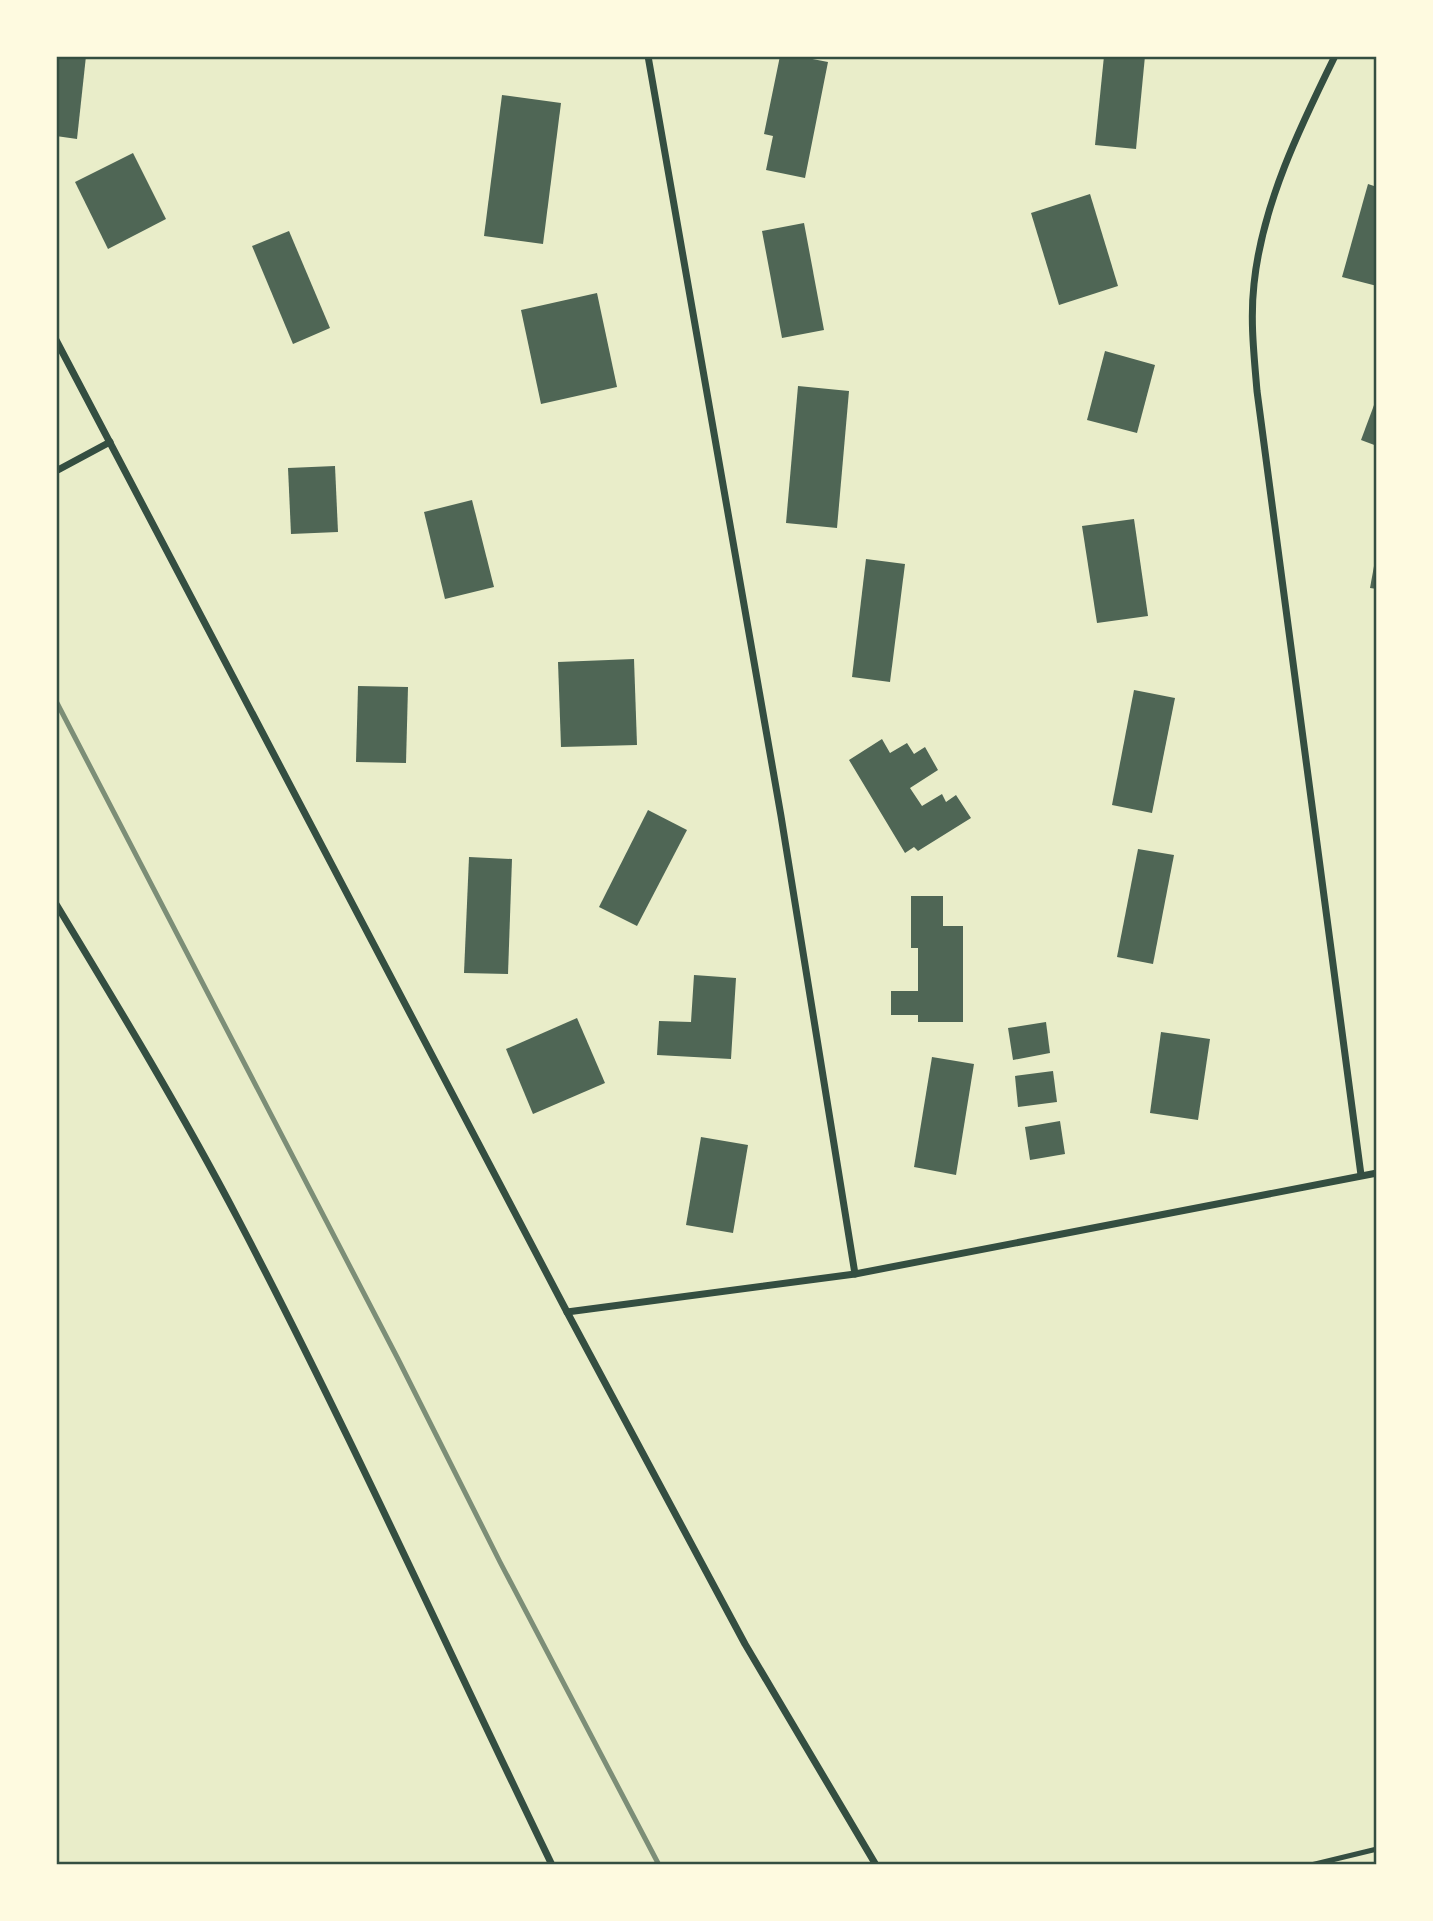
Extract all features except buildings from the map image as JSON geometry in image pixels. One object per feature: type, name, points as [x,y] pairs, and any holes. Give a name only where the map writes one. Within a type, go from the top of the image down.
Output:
[{"type":"street","points":[[648,56],[777,789],[855,1274]]},
{"type":"street","points":[[1335,56],[1283,173],[1265,230],[1254,282],[1252,332],[1259,405],[1361,1175]]},
{"type":"street","points":[[56,340],[567,1312],[745,1644],[877,1865]]},
{"type":"street","points":[[56,471],[110,442]]},
{"type":"street","points":[[56,904],[163,1082],[238,1219],[330,1400],[552,1865]]},
{"type":"street","points":[[567,1312],[855,1274],[1377,1173]]},
{"type":"lane","points":[[1311,1865],[1377,1849]]},
{"type":"railway","points":[[56,701],[659,1865]]}]
